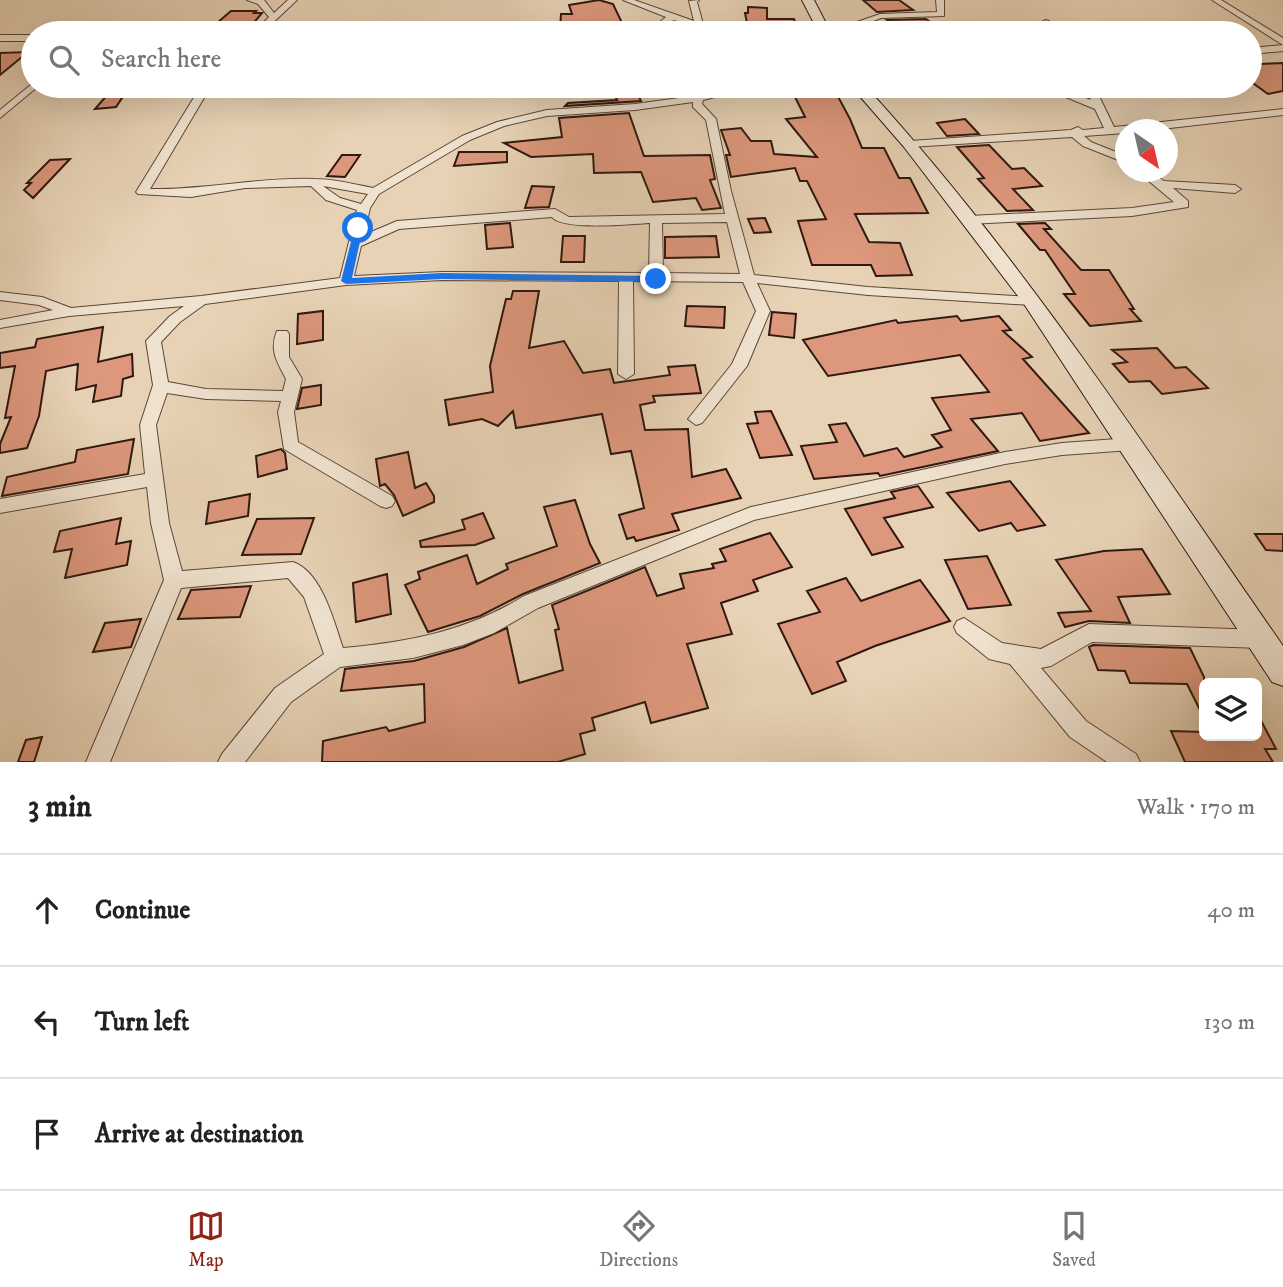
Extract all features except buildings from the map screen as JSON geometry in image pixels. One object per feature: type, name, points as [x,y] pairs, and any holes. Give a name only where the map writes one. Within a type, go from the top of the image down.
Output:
[{"type":"main road","points":[[808,0],[819,21]]},
{"type":"main road","points":[[868,98],[910,144],[1031,301],[1131,444],[1283,672]]},
{"type":"street","points":[[251,0],[265,1],[274,18]]},
{"type":"street","points":[[271,21],[293,0]]},
{"type":"street","points":[[627,0],[681,21]]},
{"type":"street","points":[[868,21],[880,16],[941,14],[940,0]]},
{"type":"street","points":[[1216,0],[1250,21]]},
{"type":"street","points":[[665,21],[695,5]]},
{"type":"street","points":[[1262,29],[1283,42]]},
{"type":"street","points":[[0,38],[21,37]]},
{"type":"street","points":[[1262,50],[1283,48]]},
{"type":"street","points":[[0,115],[21,97]]},
{"type":"street","points":[[199,98],[142,192],[191,194],[244,185],[314,183],[333,183],[375,192]]},
{"type":"street","points":[[339,203],[375,192],[466,138],[500,124],[547,113],[635,107],[673,98]]},
{"type":"street","points":[[696,419],[739,366],[763,311],[748,278],[712,119],[697,105],[698,98]]},
{"type":"street","points":[[1076,98],[1100,107]]},
{"type":"street","points":[[1095,98],[1111,131]]},
{"type":"street","points":[[910,144],[1111,131],[1283,112]]},
{"type":"street","points":[[1074,133],[1091,122]]},
{"type":"street","points":[[1074,133],[1087,144],[1115,156]]},
{"type":"street","points":[[969,220],[1132,212],[1184,204],[1158,182]]},
{"type":"street","points":[[314,183],[325,196],[339,203],[364,208]]},
{"type":"street","points":[[1161,184],[1235,189]]},
{"type":"street","points":[[346,281],[364,208],[375,192]]},
{"type":"street","points":[[354,244],[397,225],[518,214],[555,213],[561,219],[569,221],[733,218]]},
{"type":"street","points":[[656,220],[656,279]]},
{"type":"street","points":[[0,324],[69,312],[201,300],[346,281],[442,276],[748,278],[868,292],[1031,301]]},
{"type":"street","points":[[625,279],[626,374]]},
{"type":"street","points":[[0,296],[42,301],[69,312]]},
{"type":"street","points":[[98,762],[174,580],[160,523],[148,425],[162,385],[153,341],[174,319],[201,300]]},
{"type":"street","points":[[282,334],[281,357],[294,379],[286,412],[290,445],[386,501]]},
{"type":"street","points":[[162,385],[170,389],[216,393],[290,396]]},
{"type":"street","points":[[230,762],[283,695],[336,658],[364,656],[476,633],[552,593],[751,514],[1005,458],[1062,449],[1131,444]]},
{"type":"street","points":[[0,506],[155,479]]},
{"type":"street","points":[[174,580],[293,570],[313,593],[336,658]]},
{"type":"street","points":[[964,627],[997,652],[1044,659],[1089,634],[1261,639]]},
{"type":"street","points":[[1016,655],[1079,729],[1128,762]]},
{"type":"route","points":[[358,228],[346,281],[442,276],[656,279]]}]
